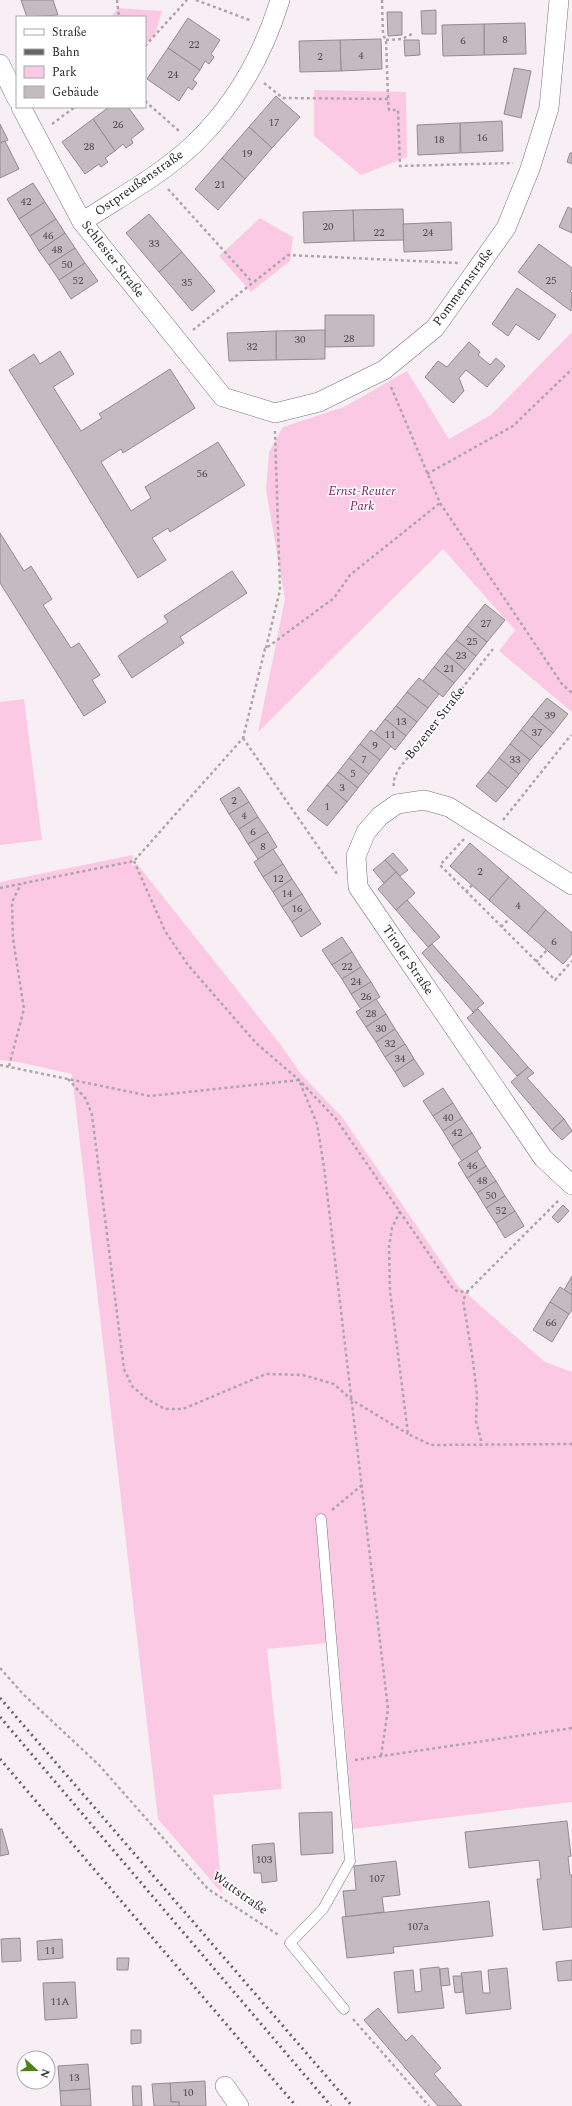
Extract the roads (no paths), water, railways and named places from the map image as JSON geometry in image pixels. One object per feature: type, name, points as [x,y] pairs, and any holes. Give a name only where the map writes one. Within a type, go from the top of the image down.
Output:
[{"type":"street","name":"Ostpreußenstraße","points":[[82,222],[155,175],[194,144],[222,114],[251,73],[272,28],[280,0]]},
{"type":"street","name":"Pommernstraße","points":[[275,413],[319,402],[384,370],[435,328],[506,228],[530,169],[550,108],[559,0]]},
{"type":"street","points":[[0,64],[16,97]]},
{"type":"street","name":"Schlesier Straße","points":[[21,108],[82,222],[223,397],[275,413]]},
{"type":"street","name":"Tiroler Straße","points":[[566,1191],[358,887],[356,856],[366,832],[380,816],[397,804],[424,800],[449,807],[572,885]]},
{"type":"street","points":[[225,2086],[239,2106]]},
{"type":"lane","points":[[321,1519],[350,1861],[322,1909],[290,1943],[344,2009]]},
{"type":"railway","points":[[0,1698],[352,2106]]},
{"type":"railway","points":[[0,1717],[331,2106]]},
{"type":"railway","points":[[0,1759],[296,2106]]},
{"type":"park label","name":"Ernst-Reuter Park","points":[[362,498]]}]
